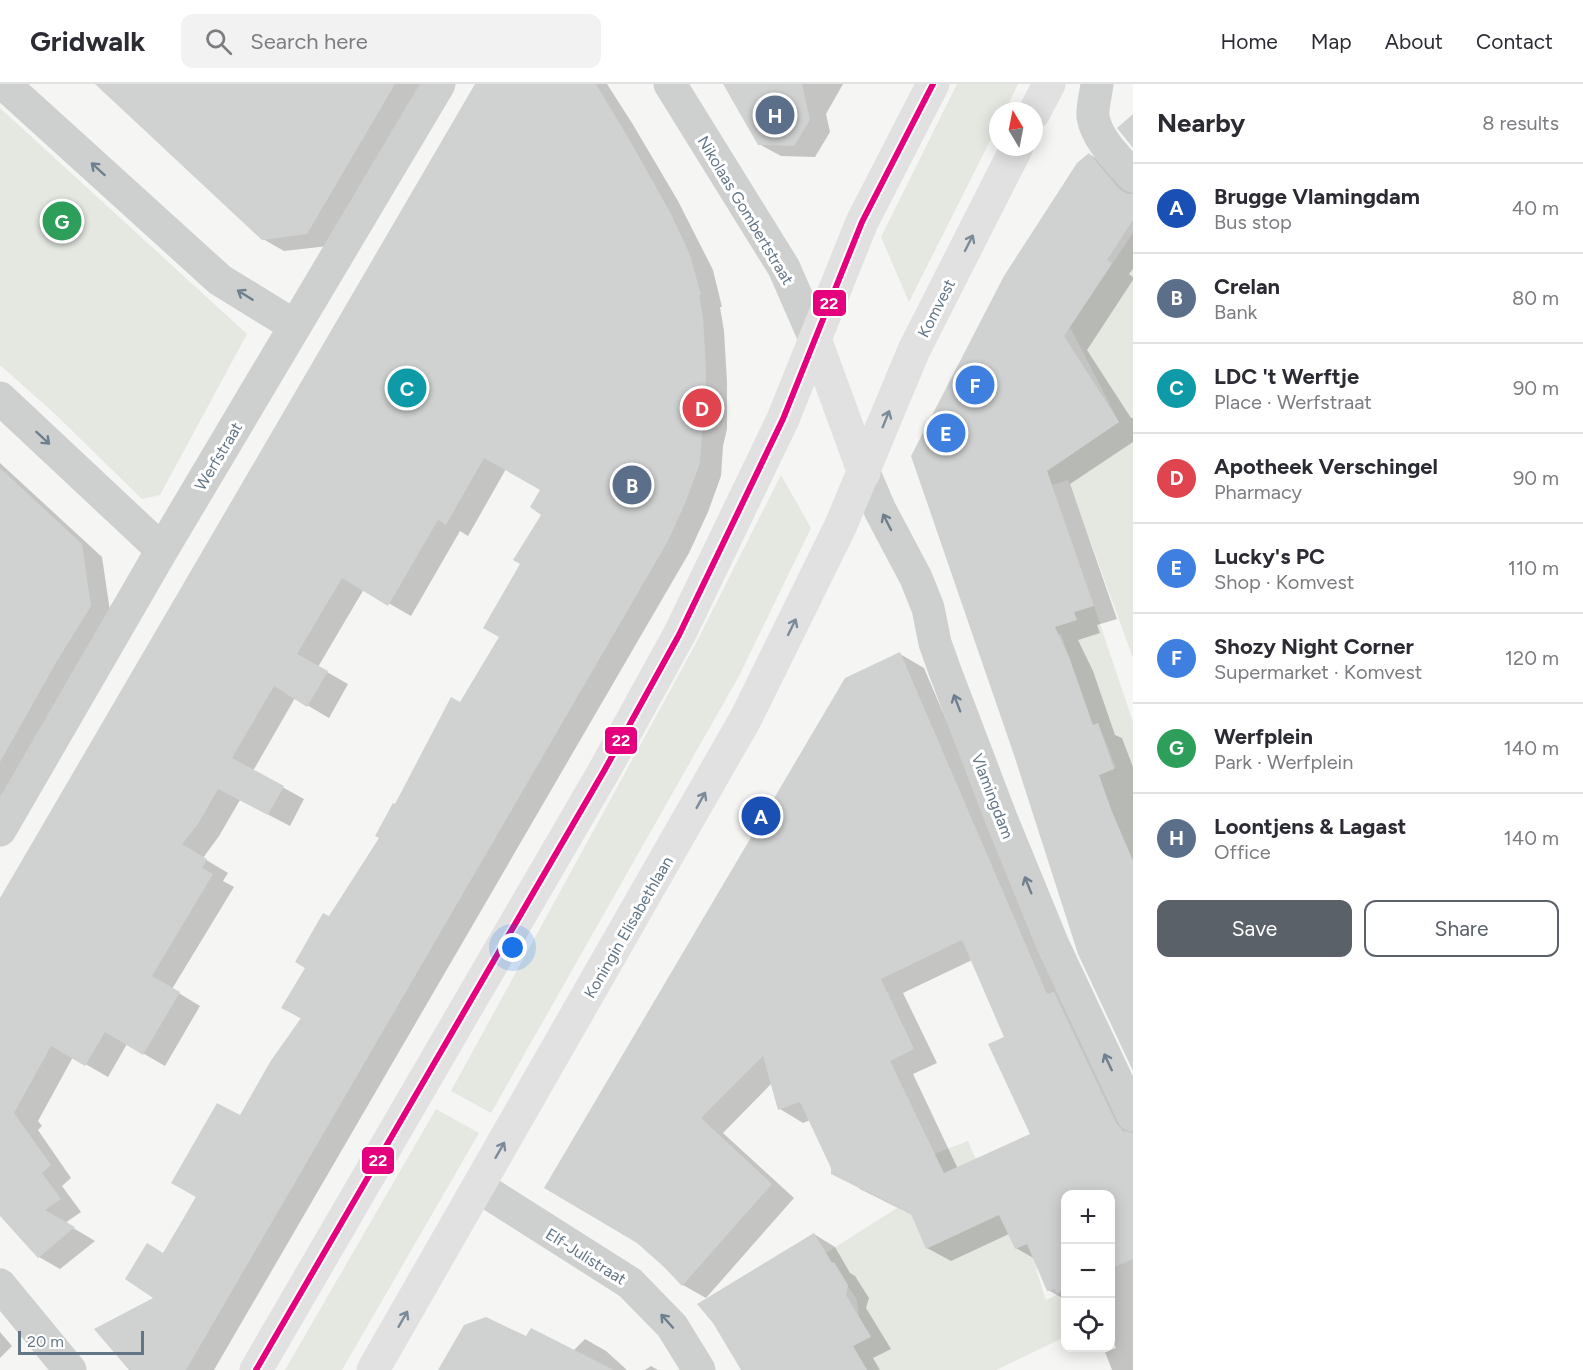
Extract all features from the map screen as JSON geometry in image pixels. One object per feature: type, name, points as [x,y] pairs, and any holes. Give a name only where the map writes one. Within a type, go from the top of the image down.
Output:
[{"type":"main road","points":[[256,1370],[604,771],[679,635],[783,419],[862,222],[933,84]]},
{"type":"main road","points":[[1040,102],[1049,84]]},
{"type":"main road","name":"Komvest","points":[[864,473],[914,350],[1012,156]]},
{"type":"main road","points":[[815,339],[864,473]]},
{"type":"main road","name":"Koningin Elisabethlaan","points":[[373,1370],[746,718],[811,589],[864,473]]},
{"type":"street","points":[[4,84],[220,280],[295,326]]},
{"type":"street","name":"Werfstraat","points":[[0,830],[162,550],[439,84]]},
{"type":"street","name":"Nikolaas Gombertstraat","points":[[670,84],[784,268],[815,339]]},
{"type":"street","points":[[1097,84],[1093,115],[1096,129],[1103,141],[1133,176]]},
{"type":"street","points":[[0,398],[162,550]]},
{"type":"street","name":"Vlamingdam","points":[[864,473],[880,510],[916,578],[928,608],[934,643],[1000,818],[1053,945],[1133,1115]]},
{"type":"street","name":"Elf-Julistraat","points":[[479,1187],[630,1283],[672,1326],[699,1370]]},
{"type":"street","points":[[0,1285],[70,1370]]},
{"type":"shaded area","points":[[957,84],[1018,84],[1009,102],[989,102],[989,143],[909,302],[881,237]]},
{"type":"shaded area","points":[[0,108],[247,334],[160,495],[142,499],[55,414],[0,365]]},
{"type":"shaded area","points":[[1133,233],[1133,658],[1068,480],[1052,485],[1047,471],[1119,422],[1070,327]]},
{"type":"shaded area","points":[[781,475],[811,528],[739,676],[491,1113],[451,1091],[695,645]]},
{"type":"shaded area","points":[[1094,606],[1133,722],[1133,861],[1097,776],[1116,768],[1098,723],[1082,730],[1085,703],[1061,634],[1056,635],[1053,627],[1077,620],[1074,612]]},
{"type":"shaded area","points":[[436,1109],[479,1133],[342,1370],[285,1370]]},
{"type":"shaded area","points":[[968,1141],[1015,1249],[1051,1233],[1061,1259],[1036,1269],[1046,1300],[1061,1293],[1061,1339],[996,1370],[867,1370],[853,1346],[871,1336],[859,1317],[857,1300],[826,1253],[897,1208],[861,1189],[934,1154]]},
{"type":"building","points":[[95,84],[395,84],[307,234],[262,240]]},
{"type":"building","points":[[475,84],[596,84],[629,139],[671,214],[690,255],[701,295],[699,295],[703,318],[706,369],[706,416],[702,433],[700,463],[668,541],[186,1370],[129,1370],[94,1329],[153,1298],[125,1279],[147,1243],[163,1253],[196,1197],[171,1183],[217,1103],[240,1115],[270,1062],[301,1018],[281,1008],[305,968],[295,962],[323,913],[329,916],[379,838],[375,836],[393,803],[395,804],[451,697],[460,702],[499,637],[483,628],[520,564],[513,560],[541,515],[530,507],[540,490],[484,458],[446,525],[438,520],[388,606],[342,578],[297,654],[328,671],[307,707],[274,686],[232,758],[284,786],[268,815],[218,789],[198,824],[182,844],[207,859],[202,868],[213,874],[152,976],[180,992],[143,1055],[105,1032],[85,1066],[51,1046],[14,1113],[51,1165],[42,1173],[61,1199],[45,1210],[75,1227],[38,1258],[0,1216],[0,898]]},
{"type":"building","points":[[723,84],[802,84],[810,120],[794,146],[758,145]]},
{"type":"building","points":[[1133,114],[1133,148],[1117,128]]},
{"type":"building","points":[[1089,153],[1119,189],[1127,194],[1133,194],[1133,220],[1107,260],[1112,263],[1064,336],[1119,422],[1047,471],[1094,606],[1074,612],[1077,620],[1055,627],[1069,657],[1093,725],[1098,723],[1114,769],[1099,775],[1133,861],[1133,1071],[1078,954],[1014,755],[911,456],[1004,276],[1077,163]]},
{"type":"building","points":[[0,468],[82,544],[91,606],[0,762]]},
{"type":"building","points":[[900,652],[1047,994],[1054,992],[1116,1123],[1123,1131],[1133,1133],[1133,1259],[1115,1267],[1115,1190],[1061,1190],[1061,1291],[1056,1293],[1055,1289],[1047,1291],[1027,1244],[1015,1249],[999,1215],[926,1249],[911,1214],[831,1174],[831,1168],[800,1102],[778,1110],[763,1056],[701,1118],[772,1184],[682,1286],[637,1243],[544,1188],[845,678]],"holes":[[[962,940],[1004,1037],[988,1044],[1030,1134],[944,1173],[890,1061],[914,1049],[881,979]]]},
{"type":"building","points":[[814,1233],[848,1285],[846,1295],[871,1337],[853,1346],[867,1370],[741,1370],[713,1323],[697,1304]]},
{"type":"building","points":[[486,1317],[526,1336],[531,1328],[614,1370],[438,1370],[464,1325]]},
{"type":"transit line","name":"22","points":[[256,1370],[604,771],[679,635],[783,419],[862,222],[933,84]]},
{"type":"place","name":"Loontjens & Lagast","points":[[775,115]]},
{"type":"place","name":"Werfplein","points":[[62,221]]},
{"type":"place","name":"Shozy Night Corner","points":[[975,385]]},
{"type":"place","name":"LDC 't Werftje","points":[[407,388]]},
{"type":"place","name":"Apotheek Verschingel","points":[[702,408]]},
{"type":"place","name":"Lucky's PC","points":[[946,433]]},
{"type":"place","name":"Crelan","points":[[632,485]]},
{"type":"place","name":"Brugge Vlamingdam","points":[[761,816]]}]
